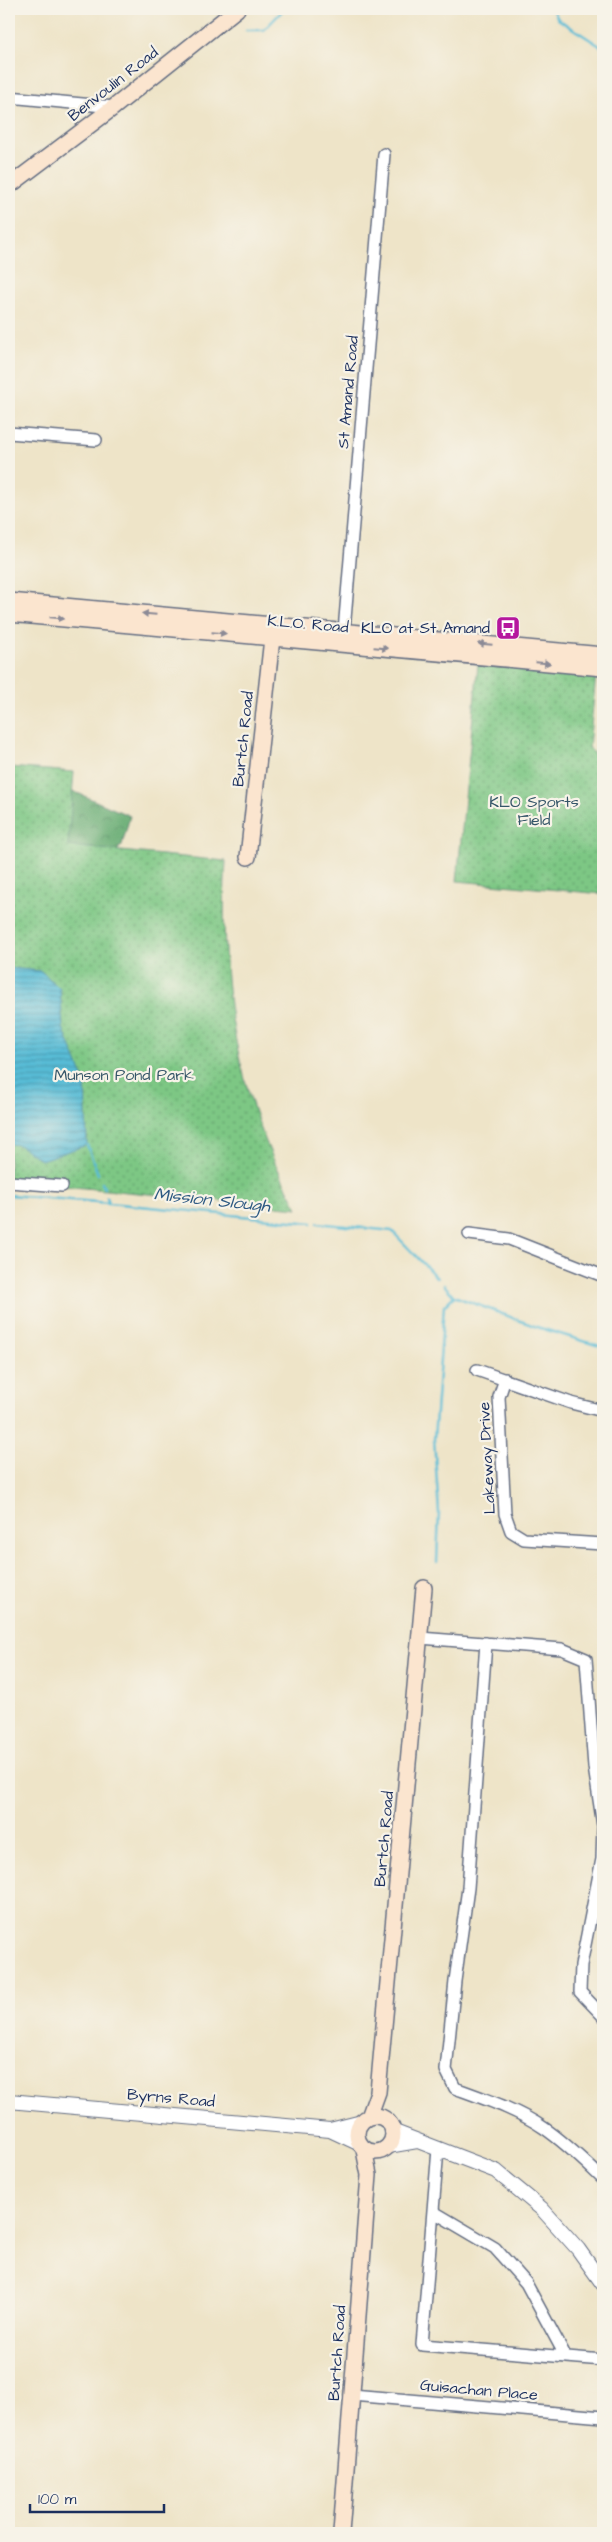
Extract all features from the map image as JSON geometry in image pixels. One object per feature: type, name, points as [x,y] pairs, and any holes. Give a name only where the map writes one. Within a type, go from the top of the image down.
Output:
[{"type":"main road","name":"Benvoulin Road","points":[[9,186],[114,107],[237,9]]},
{"type":"main road","name":"K.L.O. Road","points":[[9,601],[603,668]]},
{"type":"main road","name":"K.L.O. Road","points":[[9,614],[272,631],[344,631],[603,655]]},
{"type":"main road","name":"Burtch Road","points":[[248,857],[272,631]]},
{"type":"main road","name":"Burtch Road","points":[[365,2119],[378,2092],[424,1588]]},
{"type":"main road","name":"Burtch Road","points":[[378,2092],[388,2125]]},
{"type":"main road","points":[[378,2116],[388,2125],[392,2137],[385,2148],[374,2153],[362,2147],[357,2133],[365,2119],[378,2116]]},
{"type":"main road","name":"Burtch Road","points":[[341,2533],[369,2176],[362,2147]]},
{"type":"main road","name":"Burtch Road","points":[[369,2176],[385,2148]]},
{"type":"street","points":[[9,96],[114,107]]},
{"type":"street","name":"St Amand Road","points":[[344,631],[384,154]]},
{"type":"street","points":[[9,433],[96,440]]},
{"type":"street","points":[[9,1182],[62,1186]]},
{"type":"street","points":[[469,1234],[509,1239],[603,1276]]},
{"type":"street","points":[[477,1370],[571,1403],[603,1411]]},
{"type":"street","name":"Lakeway Drive","points":[[505,1379],[499,1397],[505,1514],[511,1531],[524,1539],[603,1544]]},
{"type":"street","points":[[420,1638],[562,1650],[586,1659],[594,1767],[603,1826],[601,1868],[581,1965],[580,1992],[603,2016]]},
{"type":"street","points":[[486,1643],[468,1888],[455,1981],[446,2070],[455,2088],[499,2104],[544,2128],[603,2179]]},
{"type":"street","name":"Byrns Road","points":[[9,2101],[330,2130],[365,2119]]},
{"type":"street","points":[[388,2125],[417,2141],[496,2171],[542,2209],[578,2249],[603,2284]]},
{"type":"street","name":"Byrns Road","points":[[330,2130],[362,2147]]},
{"type":"street","points":[[385,2148],[417,2141]]},
{"type":"street","points":[[438,2149],[422,2345],[603,2360]]},
{"type":"street","points":[[434,2212],[495,2248],[526,2283],[566,2357]]},
{"type":"street","name":"Guisachan Place","points":[[352,2396],[603,2417]]},
{"type":"green space","name":"KLO Sports Field","points":[[478,664],[596,675],[589,747],[603,767],[603,894],[457,881]]},
{"type":"green space","name":"Munson Pond Park","points":[[9,767],[74,772],[68,846],[226,861],[225,952],[236,1040],[246,1083],[259,1125],[277,1167],[298,1208],[9,1181]]},
{"type":"green space","points":[[9,779],[20,789],[73,791],[130,816],[122,845],[94,877]]},
{"type":"water","points":[[9,968],[41,971],[60,989],[63,1028],[85,1082],[87,1145],[41,1160],[19,1145],[9,1144]]},
{"type":"waterway","points":[[246,30],[264,30],[284,9]]},
{"type":"waterway","points":[[553,9],[558,19],[603,48]]},
{"type":"waterway","name":"Mission Slough","points":[[87,1145],[98,1174]]},
{"type":"waterway","name":"Mission Slough","points":[[102,1183],[104,1188]]},
{"type":"waterway","name":"Mission Slough","points":[[9,1195],[109,1203]]},
{"type":"waterway","name":"Mission Slough","points":[[107,1197],[109,1203],[312,1223]]},
{"type":"waterway","name":"Mission Slough","points":[[318,1223],[392,1231],[437,1278]]},
{"type":"waterway","name":"Mission Slough","points":[[444,1285],[454,1296],[537,1327],[603,1347]]},
{"type":"waterway","points":[[437,1562],[439,1513],[434,1439],[444,1306],[454,1296]]},
{"type":"place","name":"KLO at St Amand","points":[[508,628]]}]
